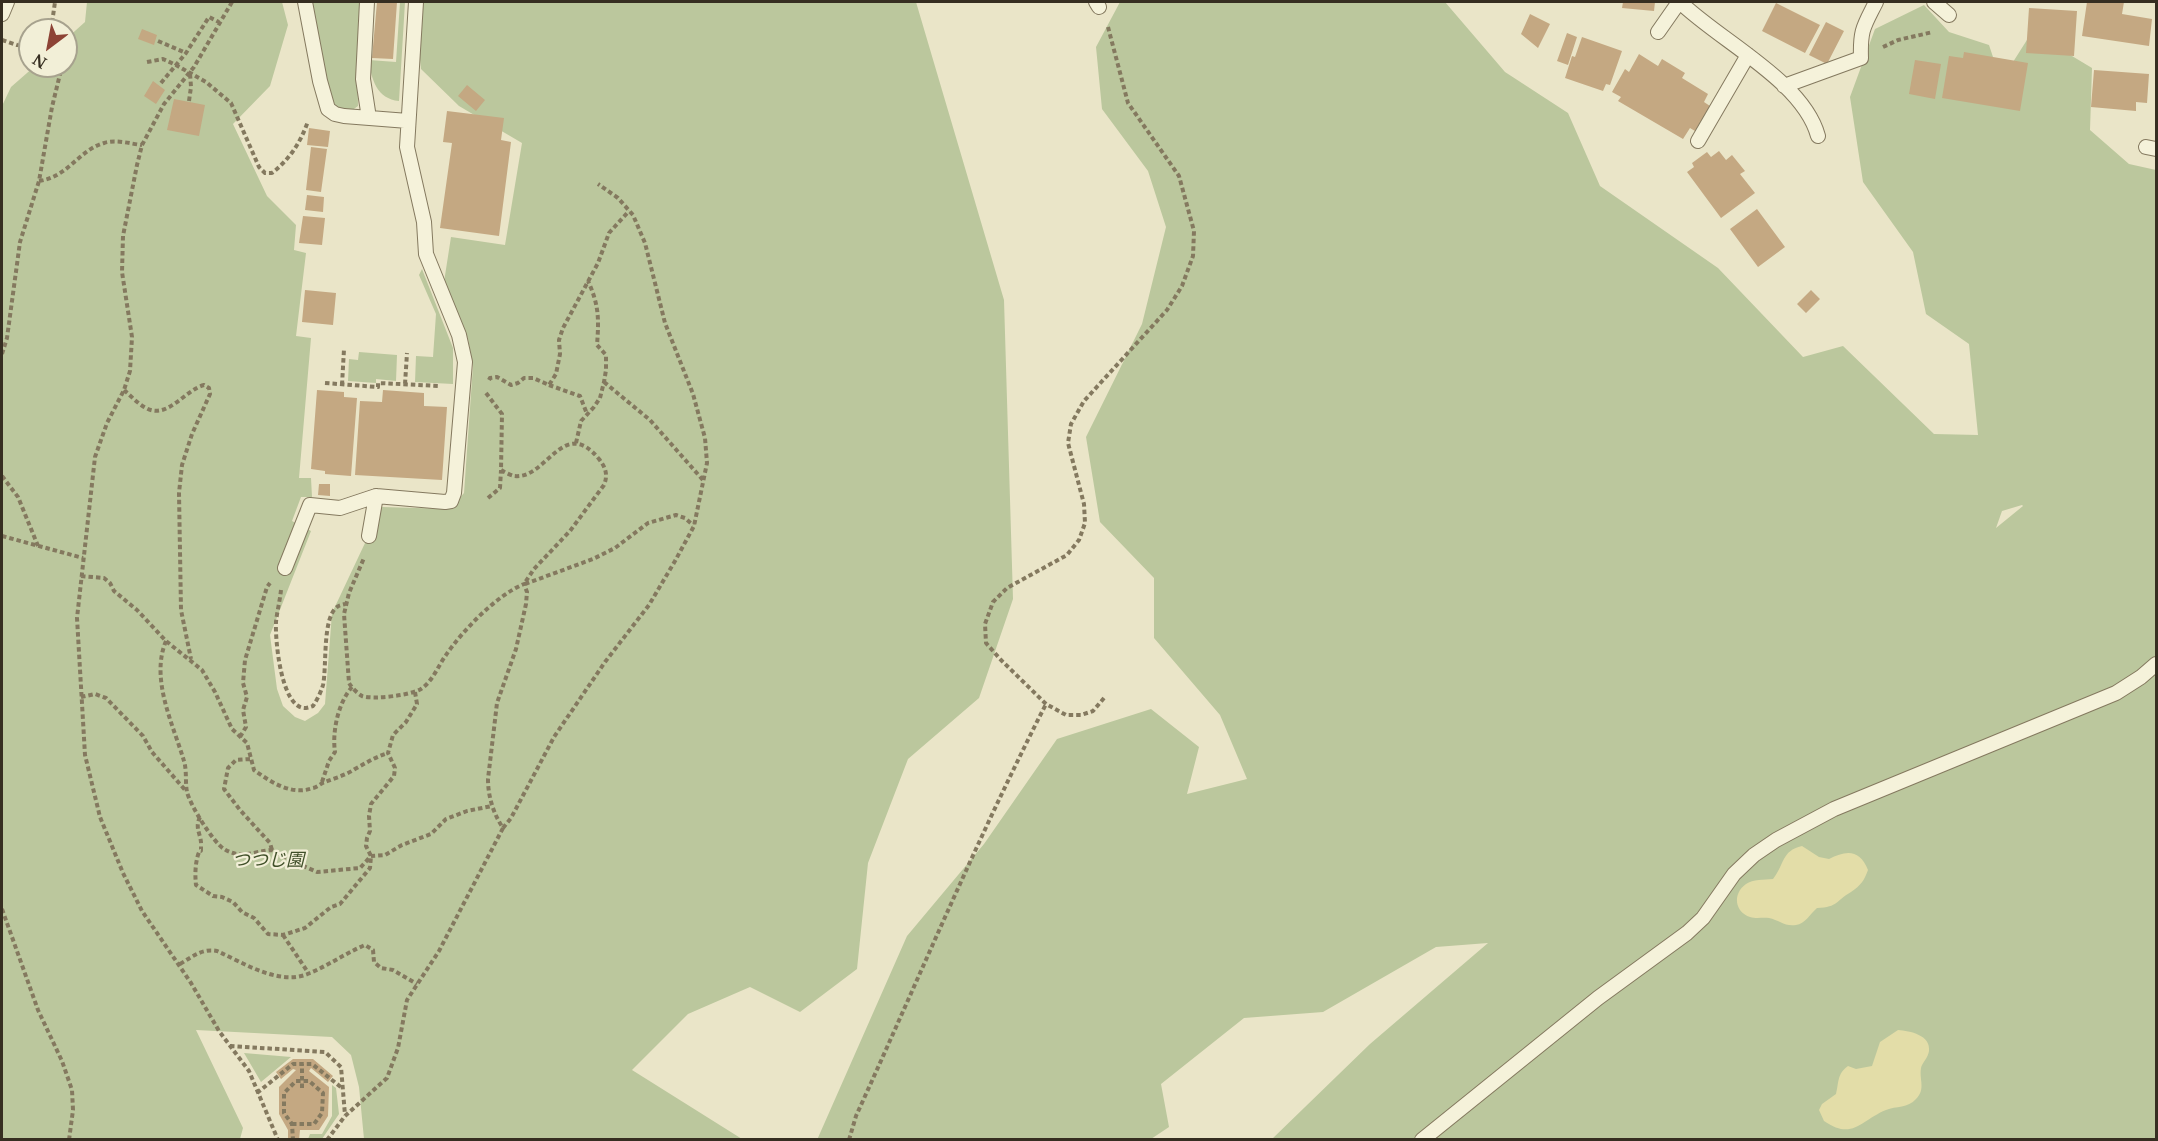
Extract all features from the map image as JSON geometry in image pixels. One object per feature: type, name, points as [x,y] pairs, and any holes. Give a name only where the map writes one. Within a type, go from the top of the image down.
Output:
[{"type":"lane","points":[[2,14],[7,2]]},
{"type":"lane","points":[[305,2],[320,81],[328,109],[344,116],[408,121]]},
{"type":"lane","points":[[367,2],[363,79],[369,118]]},
{"type":"lane","points":[[285,568],[310,505],[340,508],[375,496],[445,502],[451,501],[454,493],[465,362],[459,335],[426,254],[424,222],[406,147],[416,2]]},
{"type":"lane","points":[[1658,33],[1679,2],[1784,86],[1809,114],[1818,136]]},
{"type":"lane","points":[[1784,86],[1861,58],[1862,30],[1876,2]]},
{"type":"lane","points":[[1934,2],[1949,15]]},
{"type":"lane","points":[[1698,141],[1748,55]]},
{"type":"lane","points":[[369,536],[375,496]]},
{"type":"lane","points":[[1422,1140],[1598,999],[1687,933],[1703,918],[1734,874],[1754,855],[1776,840],[1834,809],[2116,693],[2157,664]]},
{"type":"path","points":[[53,18],[55,2]]},
{"type":"path","points":[[232,2],[190,73],[164,104],[142,145],[123,236],[122,272],[132,337],[130,371],[95,457],[77,618],[85,755],[100,817],[123,873],[142,911],[179,964],[219,1031],[249,1071],[278,1140]]},
{"type":"path","points":[[1098,4],[1106,21],[1128,103],[1179,176],[1194,231],[1193,256],[1182,286],[1167,310],[1083,401],[1071,423],[1068,443],[1084,504],[1085,523],[1079,540],[1067,555],[1007,588],[993,602],[985,624],[986,643],[1046,704],[1066,715],[1081,714],[1093,711],[1104,698]]},
{"type":"path","points":[[1861,58],[1898,40],[1949,28],[1949,15]]},
{"type":"path","points":[[161,83],[186,53],[209,17],[219,22]]},
{"type":"path","points":[[2,40],[18,45]]},
{"type":"path","points":[[158,41],[186,53]]},
{"type":"path","points":[[147,62],[163,59],[176,65],[206,82],[231,103],[259,167],[265,173],[272,173],[286,160],[302,136],[310,113]]},
{"type":"path","points":[[189,100],[190,73]]},
{"type":"path","points":[[2,354],[7,338],[20,242],[39,181],[59,78]]},
{"type":"path","points":[[39,181],[57,176],[92,147],[106,142],[142,145]]},
{"type":"path","points":[[327,1140],[345,1116],[381,1085],[391,1070],[398,1048],[406,1000],[440,951],[503,828],[511,818],[554,737],[605,662],[649,604],[694,526],[707,463],[705,438],[693,394],[665,323],[645,243],[629,211],[618,198],[598,184]]},
{"type":"path","points":[[549,385],[556,374],[560,354],[559,340],[563,328],[598,263],[609,233],[629,211]]},
{"type":"path","points":[[576,443],[581,422],[600,398],[606,370],[606,355],[597,345],[599,322],[597,302],[588,281]]},
{"type":"path","points":[[342,385],[344,349]]},
{"type":"path","points":[[405,384],[407,353]]},
{"type":"path","points":[[482,388],[490,378],[497,377],[511,385],[524,378],[533,378],[580,396],[587,414]]},
{"type":"path","points":[[604,382],[650,420],[704,480]]},
{"type":"path","points":[[326,383],[378,387],[378,383],[463,388],[475,385],[482,388],[502,414],[500,488],[488,498]]},
{"type":"path","points":[[124,390],[147,409],[157,411],[167,409],[196,387],[204,385],[209,388],[210,394],[192,434],[182,465],[180,493],[180,610],[191,659]]},
{"type":"path","points":[[501,470],[514,476],[529,472],[554,452],[566,445],[576,443],[598,458],[607,477],[604,485],[570,531],[534,569],[525,584],[526,604],[516,649],[497,702],[488,779],[492,806],[503,828]]},
{"type":"path","points":[[2,476],[18,497],[39,546]]},
{"type":"path","points":[[369,536],[362,563],[346,604],[345,628],[349,683],[363,696],[393,696],[415,692],[428,683],[451,647],[476,620],[513,589],[593,559],[615,548],[648,523],[676,515],[685,518],[694,526]]},
{"type":"path","points":[[2,536],[83,558]]},
{"type":"path","points":[[285,568],[276,620],[280,669],[288,694],[296,704],[304,708],[313,706],[323,686],[331,615],[336,607],[346,604]]},
{"type":"path","points":[[81,576],[104,578],[114,591],[137,610],[166,641],[202,670],[232,729],[247,743],[254,770],[268,780],[284,788],[300,791],[315,788],[377,756],[388,753]]},
{"type":"path","points":[[240,736],[246,727],[243,710],[247,698],[243,683],[245,660],[267,587],[272,581]]},
{"type":"path","points":[[166,641],[162,652],[162,681],[167,708],[185,764],[187,791]]},
{"type":"path","points":[[322,783],[329,760],[335,752],[333,744],[341,705],[352,687]]},
{"type":"path","points":[[200,818],[197,823],[197,834],[201,840],[201,849],[194,874],[196,885],[213,896],[233,902],[242,912],[254,918],[268,934],[283,935],[305,928],[331,907],[339,904],[370,868],[371,856],[366,846],[370,831],[371,804],[394,776],[395,768],[388,753],[393,735],[406,722],[417,704],[415,692]]},
{"type":"path","points":[[81,697],[95,694],[106,698],[142,736],[152,752],[187,791],[210,835],[224,849],[241,856],[272,850],[317,872],[360,868],[371,856],[385,855],[402,844],[431,834],[446,819],[467,811],[492,806]]},
{"type":"path","points":[[849,1140],[856,1116],[923,963],[1005,784],[1046,704]]},
{"type":"path","points":[[250,759],[236,760],[228,768],[224,789],[270,843],[272,850]]},
{"type":"path","points":[[2,909],[38,1010],[62,1061],[72,1090],[74,1110],[69,1140]]},
{"type":"path","points":[[283,935],[309,974]]},
{"type":"path","points":[[179,964],[201,951],[209,950],[217,951],[267,974],[296,977],[309,974],[365,945],[373,950],[374,962],[381,968],[393,970],[417,984]]},
{"type":"path","points":[[230,1046],[325,1052],[341,1067],[345,1116]]},
{"type":"path","points":[[257,1093],[293,1064],[312,1064],[343,1088]]},
{"type":"path","points":[[302,1064],[302,1088]]},
{"type":"path","points":[[292,1124],[314,1124],[322,1113],[323,1093],[309,1082],[296,1081],[284,1094],[284,1113],[292,1124],[293,1140]]},
{"type":"green space","name":"つつじ園","points":[[87,2],[282,2],[288,25],[270,86],[233,124],[267,196],[296,225],[294,250],[306,253],[296,336],[311,338],[299,478],[311,478],[312,497],[301,497],[292,521],[311,531],[270,635],[277,689],[283,706],[295,717],[305,721],[318,713],[325,704],[332,613],[382,507],[450,509],[464,493],[473,366],[468,339],[444,282],[451,237],[505,245],[522,143],[459,106],[421,69],[414,2],[916,2],[1004,300],[1013,599],[979,698],[908,759],[868,863],[857,969],[800,1012],[750,987],[688,1014],[632,1070],[742,1139],[364,1139],[359,1087],[351,1055],[332,1037],[196,1030],[243,1128],[240,1139],[2,1139],[2,106],[11,87],[21,78],[78,78],[78,28],[85,22]]},
{"type":"green space","points":[[312,2],[360,2],[357,58],[358,106],[351,111],[337,108],[330,96]]},
{"type":"green space","points":[[400,2],[405,2],[399,101],[385,96],[376,87],[369,60],[396,62]]},
{"type":"green space","points":[[1120,2],[1445,2],[1505,72],[1568,113],[1600,186],[1718,268],[1803,357],[1843,346],[1934,434],[1978,435],[1969,344],[1926,314],[1913,252],[1863,182],[1850,97],[1875,29],[1924,5],[1949,32],[1989,45],[2001,81],[2032,32],[2092,68],[2090,130],[2129,164],[2156,170],[2156,1139],[1272,1139],[1370,1044],[1488,943],[1436,947],[1323,1012],[1244,1018],[1161,1084],[1169,1127],[1151,1139],[817,1140],[907,936],[984,844],[1057,739],[1151,709],[1199,747],[1187,794],[1247,779],[1220,715],[1154,638],[1154,578],[1100,522],[1086,437],[1142,324],[1166,227],[1148,171],[1102,109],[1096,47]],"holes":[[[2023,506],[1996,528],[2002,511]]]},
{"type":"green space","points":[[422,269],[453,348],[453,384],[415,382],[416,356],[433,357],[436,314],[419,275]]},
{"type":"green space","points":[[359,352],[397,355],[396,381],[376,379],[376,383],[348,381],[349,359],[358,360]]},
{"type":"green space","points":[[244,1053],[291,1057],[261,1082]]},
{"type":"green space","points":[[332,1085],[336,1088],[339,1114],[322,1139],[308,1139],[310,1134],[322,1134],[332,1116]]},
{"type":"sand","points":[[1802,846],[1819,857],[1829,859],[1841,854],[1852,853],[1861,858],[1868,870],[1857,887],[1836,903],[1817,908],[1799,924],[1789,925],[1769,918],[1753,918],[1745,915],[1737,902],[1742,888],[1752,881],[1773,879],[1790,851]]},
{"type":"sand","points":[[1898,1030],[1919,1035],[1927,1041],[1929,1046],[1921,1068],[1921,1092],[1916,1099],[1906,1105],[1877,1114],[1850,1129],[1834,1127],[1824,1121],[1819,1110],[1822,1104],[1836,1094],[1842,1072],[1848,1066],[1856,1069],[1872,1066],[1880,1042]]},
{"type":"building","points":[[377,2],[397,2],[393,59],[372,58]]},
{"type":"building","points":[[1623,2],[1655,2],[1654,11],[1622,8]]},
{"type":"building","points":[[2087,2],[2124,2],[2122,14],[2152,19],[2149,46],[2082,36]]},
{"type":"building","points":[[1776,3],[1820,25],[1805,53],[1762,31]]},
{"type":"building","points":[[2029,8],[2077,11],[2074,56],[2026,53]]},
{"type":"building","points":[[1530,14],[1550,24],[1538,48],[1521,34]]},
{"type":"building","points":[[1826,22],[1844,31],[1827,64],[1809,55]]},
{"type":"building","points":[[142,29],[157,35],[154,45],[138,39]]},
{"type":"building","points":[[1567,33],[1577,37],[1568,65],[1557,61]]},
{"type":"building","points":[[1582,37],[1622,51],[1610,85],[1606,84],[1603,91],[1565,78],[1572,56],[1575,57]]},
{"type":"building","points":[[1964,52],[2028,63],[2020,111],[1942,98],[1949,56],[1963,58]]},
{"type":"building","points":[[1639,54],[1658,66],[1662,59],[1685,73],[1682,78],[1708,94],[1704,102],[1710,106],[1695,131],[1690,128],[1683,139],[1618,101],[1621,97],[1612,92],[1625,69],[1629,72]]},
{"type":"building","points":[[1915,60],[1941,64],[1935,99],[1909,94]]},
{"type":"building","points":[[2094,70],[2149,74],[2147,103],[2136,102],[2136,111],[2091,107]]},
{"type":"building","points":[[153,81],[165,90],[156,104],[144,96]]},
{"type":"building","points":[[467,85],[485,100],[476,111],[458,96]]},
{"type":"building","points":[[174,99],[205,105],[199,136],[167,130]]},
{"type":"building","points":[[447,111],[504,118],[501,140],[511,142],[499,236],[440,228],[452,143],[443,142]]},
{"type":"building","points":[[309,128],[330,131],[328,147],[307,145]]},
{"type":"building","points":[[311,147],[327,149],[321,192],[306,190]]},
{"type":"building","points":[[1719,151],[1726,160],[1732,155],[1745,171],[1740,174],[1755,193],[1721,218],[1687,172],[1694,167],[1692,163],[1707,152],[1711,157]]},
{"type":"building","points":[[307,195],[324,197],[323,212],[305,210]]},
{"type":"building","points":[[1757,209],[1785,247],[1758,267],[1730,229]]},
{"type":"building","points":[[303,216],[325,218],[322,245],[299,243]]},
{"type":"building","points":[[305,290],[336,293],[333,325],[302,322]]},
{"type":"building","points":[[1811,290],[1820,299],[1806,313],[1797,304]]},
{"type":"building","points":[[317,390],[344,392],[344,397],[357,398],[351,476],[325,474],[325,471],[311,469]]},
{"type":"building","points":[[383,390],[424,393],[424,406],[447,407],[442,480],[355,475],[360,401],[382,402]]},
{"type":"building","points":[[319,484],[330,484],[330,496],[318,495]]},
{"type":"building","points":[[293,1059],[313,1059],[333,1076],[328,1082],[311,1068],[309,1071],[329,1087],[328,1116],[319,1130],[300,1130],[299,1140],[288,1140],[288,1130],[279,1114],[279,1087],[296,1070],[293,1069],[281,1079],[276,1072]]}]
